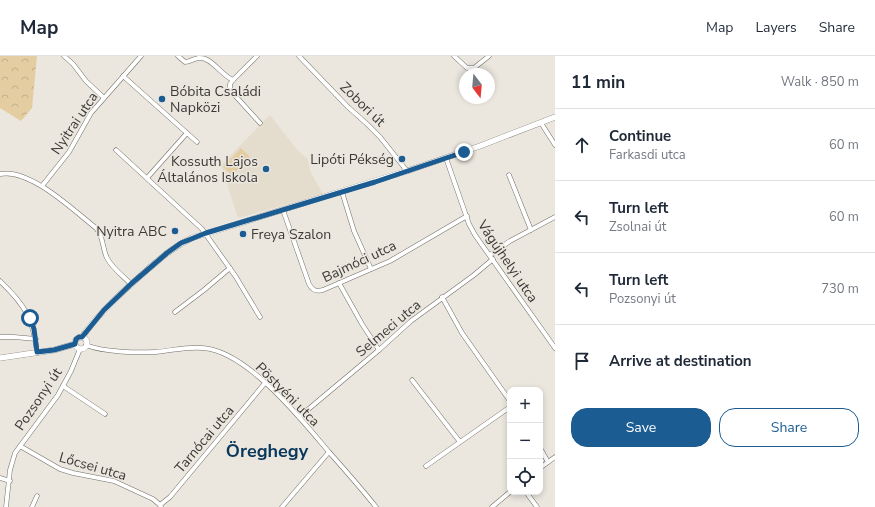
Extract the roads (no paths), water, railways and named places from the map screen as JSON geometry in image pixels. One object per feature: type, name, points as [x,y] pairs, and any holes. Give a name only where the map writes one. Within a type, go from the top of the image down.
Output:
[{"type":"street","points":[[64,56],[73,64],[86,81],[104,98]]},
{"type":"street","points":[[178,56],[185,62],[200,58],[206,59],[226,76],[234,80]]},
{"type":"street","points":[[257,56],[230,84],[230,90],[260,123]]},
{"type":"street","name":"Zobori út","points":[[299,56],[348,107],[368,124],[407,171]]},
{"type":"street","points":[[454,56],[467,68]]},
{"type":"street","points":[[474,68],[488,56]]},
{"type":"street","name":"Nyitrai utca","points":[[42,186],[69,152],[91,113],[140,57]]},
{"type":"street","points":[[123,76],[196,142]]},
{"type":"street","points":[[75,344],[77,338],[82,337],[104,310],[131,284],[176,246],[192,238],[446,158],[541,123],[555,116]]},
{"type":"street","points":[[541,123],[555,145]]},
{"type":"street","points":[[147,178],[187,133]]},
{"type":"street","points":[[116,150],[206,233],[230,268],[260,317]]},
{"type":"street","name":"Vágújhelyi utca","points":[[446,158],[466,216],[475,235],[555,348]]},
{"type":"street","points":[[0,174],[11,173],[42,186],[96,228],[103,240],[108,258],[131,284]]},
{"type":"street","points":[[509,175],[531,230]]},
{"type":"street","points":[[342,192],[354,231],[371,269]]},
{"type":"street","name":"Bajmóci utca","points":[[283,210],[310,287],[319,291],[395,258],[466,216]]},
{"type":"street","name":"Selmeci utca","points":[[299,416],[379,350],[411,321],[474,275],[491,257],[510,241],[555,217]]},
{"type":"street","points":[[175,312],[230,268]]},
{"type":"street","points":[[0,281],[14,294],[30,318],[36,340],[37,352]]},
{"type":"street","points":[[339,283],[362,324],[379,350]]},
{"type":"street","points":[[442,297],[462,333],[507,397]]},
{"type":"street","points":[[0,337],[36,340]]},
{"type":"street","points":[[75,344],[76,348],[84,348],[86,341],[82,337]]},
{"type":"street","points":[[0,358],[54,350],[75,344]]},
{"type":"street","name":"Pöstyéni utca","points":[[86,345],[105,350],[155,352],[196,348],[217,350],[229,356],[246,367],[265,383],[299,416],[361,487],[376,507]]},
{"type":"street","name":"Pozsonyi út","points":[[6,507],[15,453],[43,416],[63,386],[80,349]]},
{"type":"street","points":[[412,380],[460,442]]},
{"type":"street","name":"Tarnócai utca","points":[[160,506],[265,383]]},
{"type":"street","points":[[63,386],[105,414]]},
{"type":"street","points":[[426,466],[507,408]]},
{"type":"street","name":"Lőcsei utca","points":[[20,446],[60,469],[114,481],[153,500],[160,506]]},
{"type":"street","points":[[282,507],[329,452]]},
{"type":"street","points":[[543,453],[548,462]]},
{"type":"street","points":[[543,466],[555,456]]},
{"type":"street","points":[[0,478],[10,481]]},
{"type":"street","points":[[492,507],[507,494]]},
{"type":"street","points":[[528,495],[537,507]]},
{"type":"street","points":[[32,507],[37,496]]},
{"type":"place","name":"Bóbita Családi Napközi","points":[[162,99]]},
{"type":"place","name":"Lipóti Pékség","points":[[402,159]]},
{"type":"place","name":"Kossuth Lajos Általános Iskola","points":[[266,169]]},
{"type":"place","name":"Nyitra ABC","points":[[175,231]]},
{"type":"place","name":"Freya Szalon","points":[[243,234]]},
{"type":"district","name":"Öreghegy","points":[[267,451]]}]
